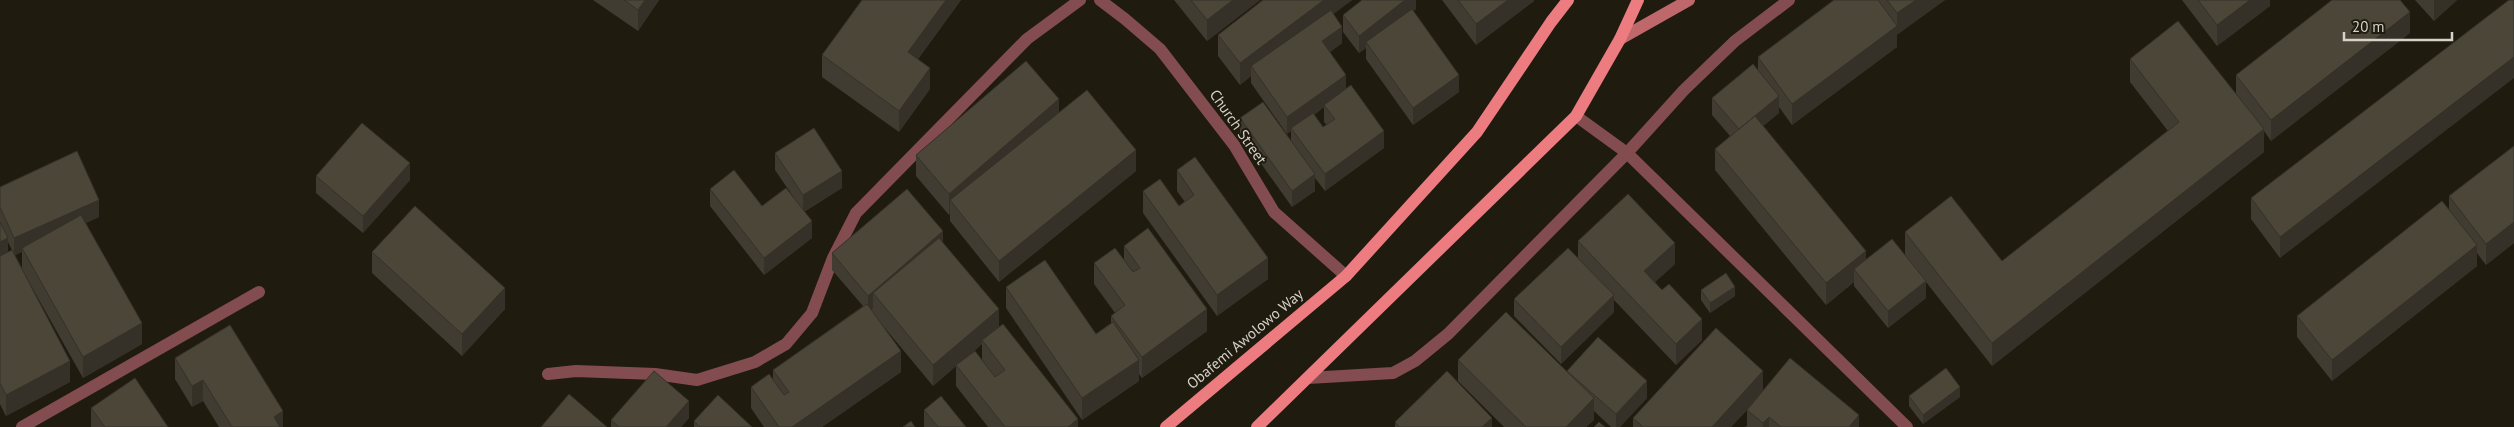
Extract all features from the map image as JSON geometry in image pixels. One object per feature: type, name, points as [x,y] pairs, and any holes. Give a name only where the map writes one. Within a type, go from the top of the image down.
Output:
[{"type":"main road","name":"Obafemi Awolowo Way","points":[[1166,427],[1346,276],[1477,132],[1550,22],[1568,0]]},
{"type":"main road","points":[[1257,427],[1576,116],[1620,39],[1638,0]]},
{"type":"main road","points":[[1620,39],[1689,0]]},
{"type":"street","points":[[548,374],[576,371],[655,374],[697,380],[755,362],[786,344],[812,313],[833,258],[856,213],[1028,39],[1080,0]]},
{"type":"street","name":"Church Street","points":[[1100,0],[1126,19],[1160,49],[1234,145],[1274,212],[1346,276]]},
{"type":"street","points":[[1308,378],[1393,372],[1415,361],[1448,334],[1627,153],[1684,90],[1735,41],[1789,0]]},
{"type":"street","points":[[1576,116],[1627,153],[1907,427]]},
{"type":"street","points":[[22,427],[259,292]]},
{"type":"building","points":[[624,0],[645,0],[638,10]]},
{"type":"building","points":[[862,0],[946,0],[908,52],[930,68],[899,111],[822,55]]},
{"type":"building","points":[[1191,0],[1233,0],[1207,20]]},
{"type":"building","points":[[1263,0],[1324,0],[1240,63],[1218,35]]},
{"type":"building","points":[[1362,0],[1405,0],[1359,36],[1343,15]]},
{"type":"building","points":[[1458,0],[1508,0],[1476,24]]},
{"type":"building","points":[[1834,0],[1878,0],[1897,26],[1792,104],[1758,57]]},
{"type":"building","points":[[1887,0],[1916,0],[1897,13]]},
{"type":"building","points":[[2198,0],[2250,0],[2217,25]]},
{"type":"building","points":[[2332,0],[2400,0],[2410,12],[2271,120],[2236,75]]},
{"type":"building","points":[[2509,0],[2514,0],[2514,57],[2280,237],[2251,198]]},
{"type":"building","points":[[1412,9],[1459,75],[1413,108],[1366,42]]},
{"type":"building","points":[[1331,10],[1342,27],[1322,41],[1346,75],[1287,117],[1251,66]]},
{"type":"building","points":[[2178,21],[2264,129],[1992,343],[1905,232],[1951,196],[2002,261],[2179,122],[2130,59]]},
{"type":"building","points":[[1026,61],[1059,99],[949,194],[916,155]]},
{"type":"building","points":[[1753,64],[1779,96],[1739,129],[1712,98]]},
{"type":"building","points":[[1351,85],[1384,131],[1325,174],[1291,128],[1313,113],[1323,127],[1335,119],[1324,105]]},
{"type":"building","points":[[1087,90],[1136,150],[999,261],[950,200]]},
{"type":"building","points":[[1263,102],[1315,174],[1292,191],[1240,118]]},
{"type":"building","points":[[1755,116],[1866,251],[1826,283],[1715,149]]},
{"type":"building","points":[[362,123],[410,163],[363,216],[316,176]]},
{"type":"building","points":[[814,128],[842,171],[803,195],[775,153]]},
{"type":"building","points":[[2514,146],[2514,222],[2486,244],[2449,196]]},
{"type":"building","points":[[77,151],[99,200],[14,238],[0,207],[0,187]]},
{"type":"building","points":[[1195,157],[1268,258],[1217,295],[1143,191],[1160,179],[1179,206],[1194,195],[1177,170]]},
{"type":"building","points":[[734,170],[762,206],[786,188],[812,221],[764,258],[710,189]]},
{"type":"building","points":[[907,189],[943,231],[868,296],[832,253]]},
{"type":"building","points":[[1628,194],[1675,243],[1644,271],[1662,290],[1669,284],[1702,319],[1676,344],[1578,241]]},
{"type":"building","points":[[2442,201],[2477,245],[2332,360],[2297,316]]},
{"type":"building","points":[[415,206],[505,288],[462,334],[372,252]]},
{"type":"building","points":[[81,215],[142,323],[83,357],[22,248]]},
{"type":"building","points":[[0,222],[8,238],[0,242]]},
{"type":"building","points":[[1148,228],[1207,309],[1142,357],[1111,316],[1125,305],[1094,263],[1115,248],[1133,272],[1140,268],[1124,246]]},
{"type":"building","points":[[939,238],[999,309],[933,365],[873,293]]},
{"type":"building","points":[[1892,239],[1926,281],[1888,311],[1854,269]]},
{"type":"building","points":[[1568,248],[1614,295],[1561,347],[1514,299]]},
{"type":"building","points":[[12,250],[70,361],[6,395],[0,383],[0,256]]},
{"type":"building","points":[[1045,260],[1096,334],[1113,322],[1139,360],[1082,398],[1006,287]]},
{"type":"building","points":[[1726,273],[1735,287],[1710,303],[1701,290]]},
{"type":"building","points":[[867,304],[901,351],[792,427],[779,427],[751,387],[769,374],[784,395],[789,392],[773,370]]},
{"type":"building","points":[[1506,312],[1594,398],[1566,427],[1526,427],[1458,360]]},
{"type":"building","points":[[1003,324],[1078,419],[1068,427],[1005,427],[956,365],[975,351],[995,377],[1005,370],[982,340]]},
{"type":"building","points":[[230,325],[283,411],[274,417],[280,427],[232,427],[203,380],[192,386],[175,358]]},
{"type":"building","points":[[1716,328],[1763,371],[1712,427],[1643,427],[1633,418]]},
{"type":"building","points":[[1598,337],[1647,381],[1616,414],[1567,371]]},
{"type":"building","points":[[1790,358],[1859,415],[1849,427],[1781,427],[1769,417],[1763,423],[1747,410]]},
{"type":"building","points":[[1946,368],[1960,387],[1923,415],[1909,396]]},
{"type":"building","points":[[654,371],[689,401],[666,427],[619,427],[611,420]]},
{"type":"building","points":[[1447,371],[1492,418],[1482,427],[1399,427],[1395,422]]},
{"type":"building","points":[[135,378],[168,427],[105,427],[91,408]]},
{"type":"building","points":[[569,394],[607,427],[541,427]]},
{"type":"building","points":[[718,395],[752,427],[700,427],[694,421]]},
{"type":"building","points":[[941,396],[966,427],[938,427],[924,410]]},
{"type":"building","points":[[911,421],[915,427],[903,427]]},
{"type":"building","points":[[1599,422],[1605,427],[1594,427]]}]
